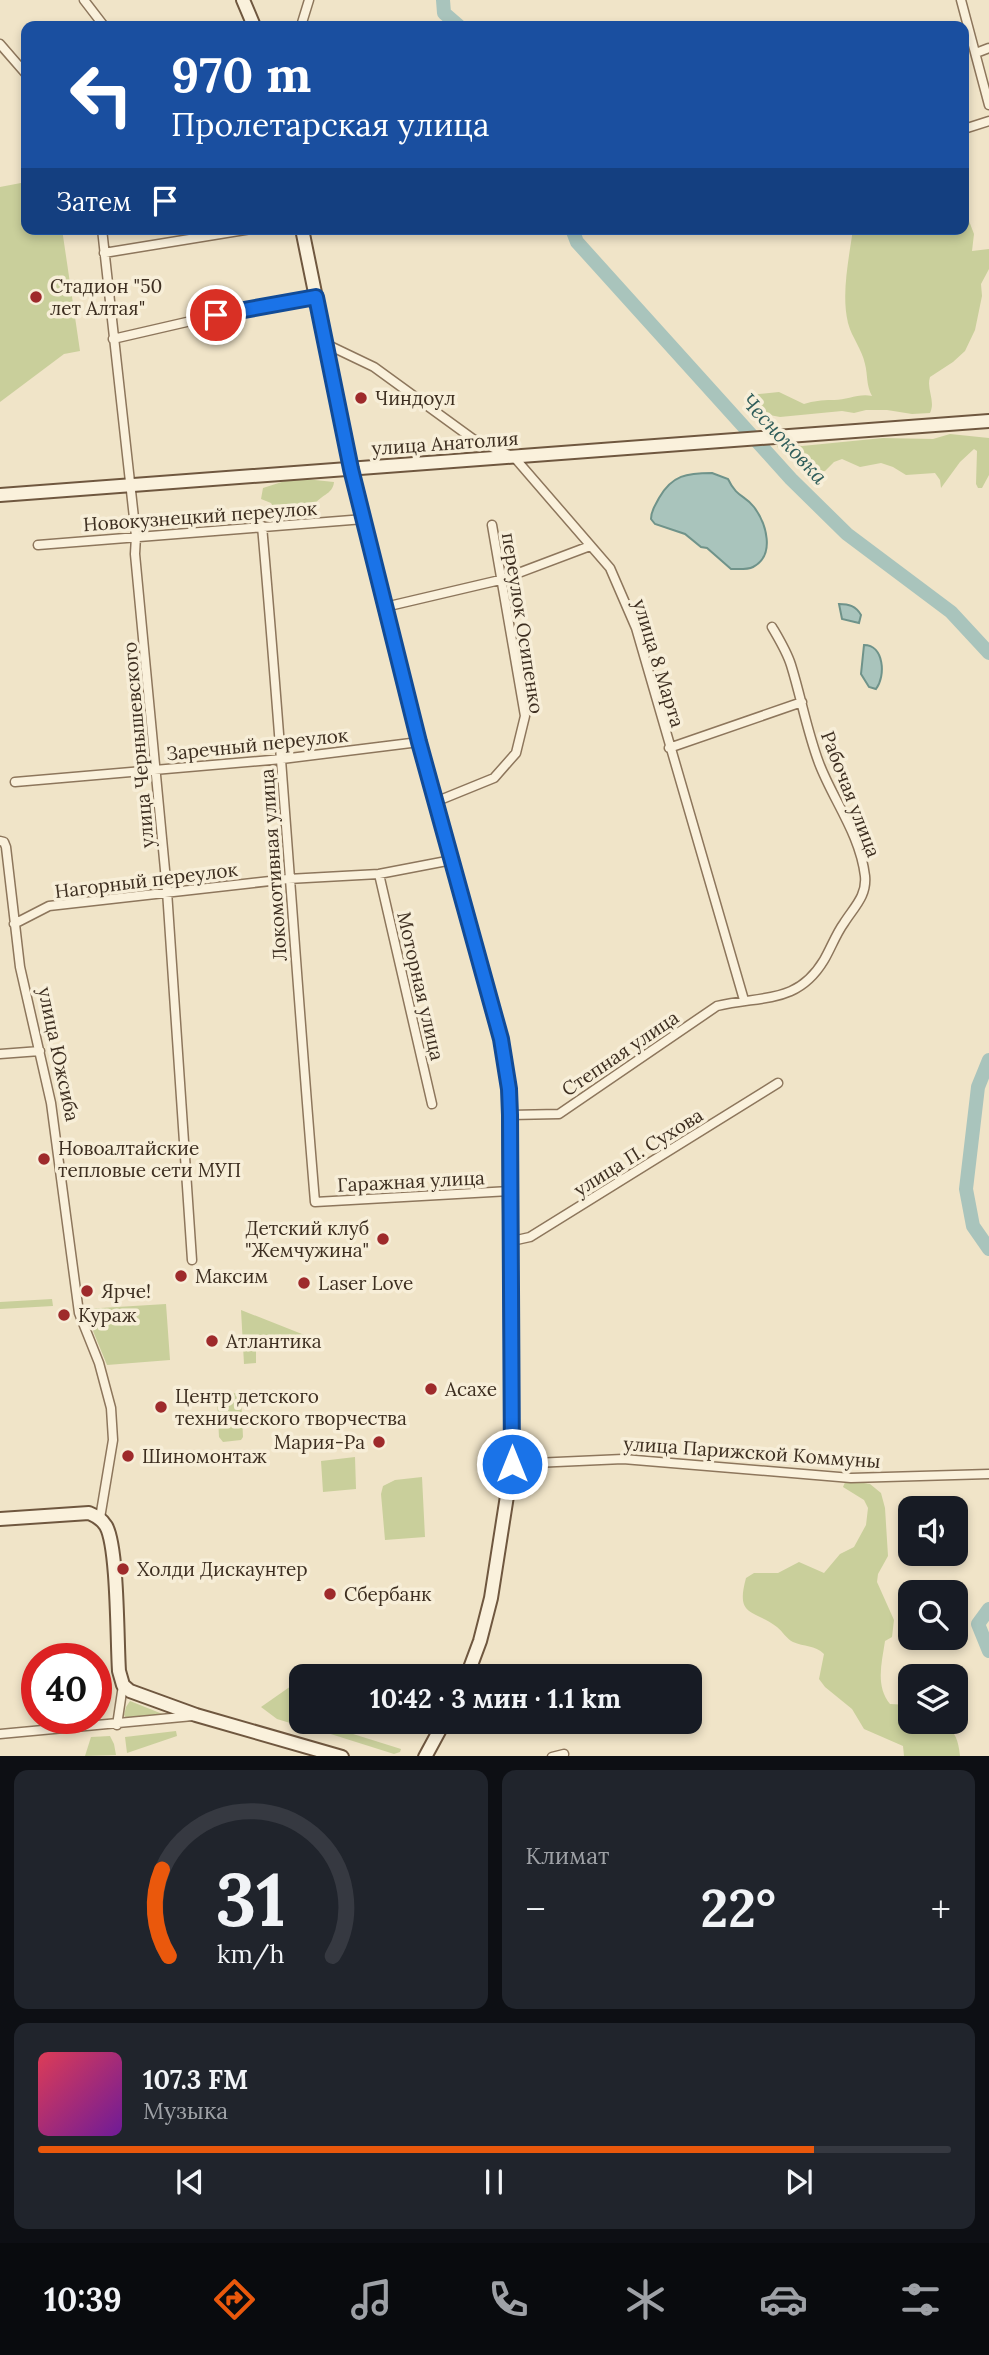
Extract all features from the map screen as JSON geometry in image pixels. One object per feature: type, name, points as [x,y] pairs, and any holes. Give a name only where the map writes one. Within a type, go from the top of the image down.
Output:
[{"type":"street","points":[[85,0],[100,21]]},
{"type":"street","points":[[243,0],[252,21]]},
{"type":"street","points":[[303,21],[309,0]]},
{"type":"street","points":[[961,0],[967,21]]},
{"type":"street","points":[[969,28],[989,105]]},
{"type":"street","points":[[0,44],[21,68]]},
{"type":"street","points":[[976,52],[989,48]]},
{"type":"street","points":[[969,127],[989,121]]},
{"type":"street","name":"улица Чернышевского","points":[[102,235],[136,536],[135,554],[167,891],[192,1260]]},
{"type":"street","points":[[104,253],[214,235]]},
{"type":"street","points":[[303,235],[351,469],[419,742],[501,1039],[509,1089],[512,1464],[491,1598],[471,1664]]},
{"type":"street","points":[[113,339],[216,315],[316,297]]},
{"type":"street","name":"улица 8 Марта","points":[[326,344],[374,367],[473,439],[514,457],[610,568],[636,628],[744,1000]]},
{"type":"street","name":"улица Анатолия","points":[[0,495],[989,421]]},
{"type":"street","name":"Новокузнецкий переулок","points":[[38,545],[364,519]]},
{"type":"street","name":"переулок Осипенко","points":[[435,802],[494,778],[516,753],[524,716],[492,525]]},
{"type":"street","name":"Локомотивная улица","points":[[262,526],[315,1202]]},
{"type":"street","points":[[385,607],[500,580],[590,546]]},
{"type":"street","name":"Рабочая улица","points":[[744,1000],[785,995],[807,983],[824,961],[863,894],[865,876],[853,833],[819,763],[790,662],[772,627]]},
{"type":"street","points":[[669,748],[802,702]]},
{"type":"street","name":"Заречный переулок","points":[[15,782],[282,758],[419,742]]},
{"type":"street","name":"улица Южсиба","points":[[2,841],[20,967],[51,1102],[79,1313],[99,1363],[111,1408],[113,1440],[95,1516],[107,1528],[111,1544],[119,1671],[123,1685],[117,1725]]},
{"type":"street","name":"Нагорный переулок","points":[[14,924],[48,906],[288,879],[379,874],[452,860]]},
{"type":"street","name":"Моторная улица","points":[[379,874],[432,1104]]},
{"type":"street","name":"Степная улица","points":[[510,1115],[559,1114],[717,1006],[744,1000]]},
{"type":"street","points":[[0,1054],[40,1051]]},
{"type":"street","name":"улица П. Сухова","points":[[512,1241],[530,1237],[778,1083]]},
{"type":"street","name":"Гаражная улица","points":[[315,1202],[510,1191]]},
{"type":"street","name":"улица Парижской Коммуны","points":[[512,1464],[623,1459],[851,1478],[989,1474]]},
{"type":"street","points":[[0,1520],[95,1516]]},
{"type":"street","points":[[123,1685],[143,1697],[196,1715],[342,1756]]},
{"type":"street","points":[[0,1734],[117,1725],[196,1715]]},
{"type":"street","points":[[425,1756],[437,1734]]},
{"type":"street","points":[[552,1756],[564,1754]]},
{"type":"green space","name":"Стадион \"50 лет Алтая\"","points":[[21,183],[21,235],[63,235],[80,351],[64,354],[0,402],[0,187]]},
{"type":"green space","points":[[969,221],[974,234],[972,251],[989,249],[989,269],[981,284],[982,296],[975,330],[965,351],[930,377],[930,413],[866,410],[780,417],[760,413],[750,395],[779,392],[804,404],[872,396],[864,359],[846,312],[846,276],[852,235],[969,235]]},
{"type":"green space","points":[[950,434],[989,438],[989,475],[982,488],[978,488],[976,484],[977,451],[974,449],[960,462],[941,488],[935,473],[906,475],[881,463],[860,467],[842,459],[834,462],[825,471],[818,472],[806,460],[798,459],[792,453],[777,447],[778,443],[802,446],[883,438],[933,439]]},
{"type":"green space","points":[[288,480],[334,482],[331,490],[314,506],[299,510],[292,518],[277,514],[271,503],[261,499],[263,488]]},
{"type":"green space","points":[[52,1299],[53,1306],[0,1309],[0,1302]]},
{"type":"green space","points":[[166,1304],[170,1360],[107,1365],[84,1309]]},
{"type":"green space","points":[[241,1310],[312,1338],[256,1342],[256,1363],[244,1364]]},
{"type":"green space","points":[[237,1393],[241,1396],[243,1437],[241,1440],[223,1442],[219,1437],[217,1399],[222,1394]]},
{"type":"green space","points":[[355,1457],[356,1489],[323,1492],[321,1461]]},
{"type":"green space","points":[[422,1477],[425,1537],[385,1540],[381,1494],[383,1486],[395,1480]]},
{"type":"green space","points":[[846,1480],[870,1484],[881,1493],[885,1508],[888,1556],[878,1574],[877,1582],[894,1620],[892,1637],[885,1641],[881,1682],[882,1690],[890,1704],[898,1704],[898,1734],[954,1734],[960,1756],[904,1756],[903,1746],[864,1729],[852,1709],[819,1679],[824,1654],[793,1642],[769,1621],[749,1611],[745,1606],[743,1591],[746,1578],[754,1573],[778,1573],[799,1562],[824,1573],[840,1554],[854,1547],[866,1525],[868,1508],[864,1500],[843,1487]]},
{"type":"green space","points":[[289,1687],[289,1723],[277,1719],[261,1707]]},
{"type":"green space","points":[[130,1701],[165,1715],[127,1719],[124,1715]]},
{"type":"green space","points":[[176,1731],[177,1736],[127,1753],[125,1737]]},
{"type":"green space","points":[[331,1734],[353,1734],[401,1749],[394,1754]]},
{"type":"green space","points":[[110,1736],[116,1755],[85,1756],[91,1737]]},
{"type":"water","points":[[712,473],[728,479],[735,490],[751,503],[762,521],[767,547],[765,555],[753,567],[731,569],[707,548],[701,547],[685,534],[655,524],[651,519],[652,511],[669,484],[688,475]]},
{"type":"water","points":[[839,604],[857,609],[861,615],[859,623],[842,619]]},
{"type":"water","points":[[864,645],[876,650],[881,662],[881,677],[876,689],[869,687],[861,674]]},
{"type":"waterway","name":"Чесноковка","points":[[443,0],[444,13],[453,21]]},
{"type":"waterway","name":"Чесноковка","points":[[574,235],[577,242],[791,479],[847,534],[951,612],[989,653]]},
{"type":"waterway","name":"Чесноковка","points":[[989,1060],[978,1087],[966,1189],[973,1226],[989,1249]]},
{"type":"waterway","name":"Чесноковка","points":[[989,1609],[978,1624],[989,1651]]},
{"type":"place","name":"Стадион \"50 лет Алтая\"","points":[[36,297]]},
{"type":"place","name":"Чиндоул","points":[[361,398]]},
{"type":"place","name":"Новоалтайские тепловые сети МУП","points":[[44,1159]]},
{"type":"place","name":"Детский клуб \"Жемчужина\"","points":[[383,1239]]},
{"type":"place","name":"Максим","points":[[181,1276]]},
{"type":"place","name":"Laser Love","points":[[304,1283]]},
{"type":"place","name":"Ярче!","points":[[87,1291]]},
{"type":"place","name":"Кураж","points":[[64,1315]]},
{"type":"place","name":"Атлантика","points":[[212,1341]]},
{"type":"place","name":"Асахе","points":[[431,1389]]},
{"type":"place","name":"Центр детского технического творчества","points":[[161,1407]]},
{"type":"place","name":"Мария-Ра","points":[[379,1442]]},
{"type":"place","name":"Шиномонтаж","points":[[128,1456]]},
{"type":"place","name":"Холди Дискаунтер","points":[[123,1569]]},
{"type":"place","name":"Сбербанк","points":[[330,1594]]},
{"type":"route","points":[[216,315],[316,297],[351,469],[419,742],[492,1005],[506,1066],[510,1115],[512,1241],[512,1464]]}]
